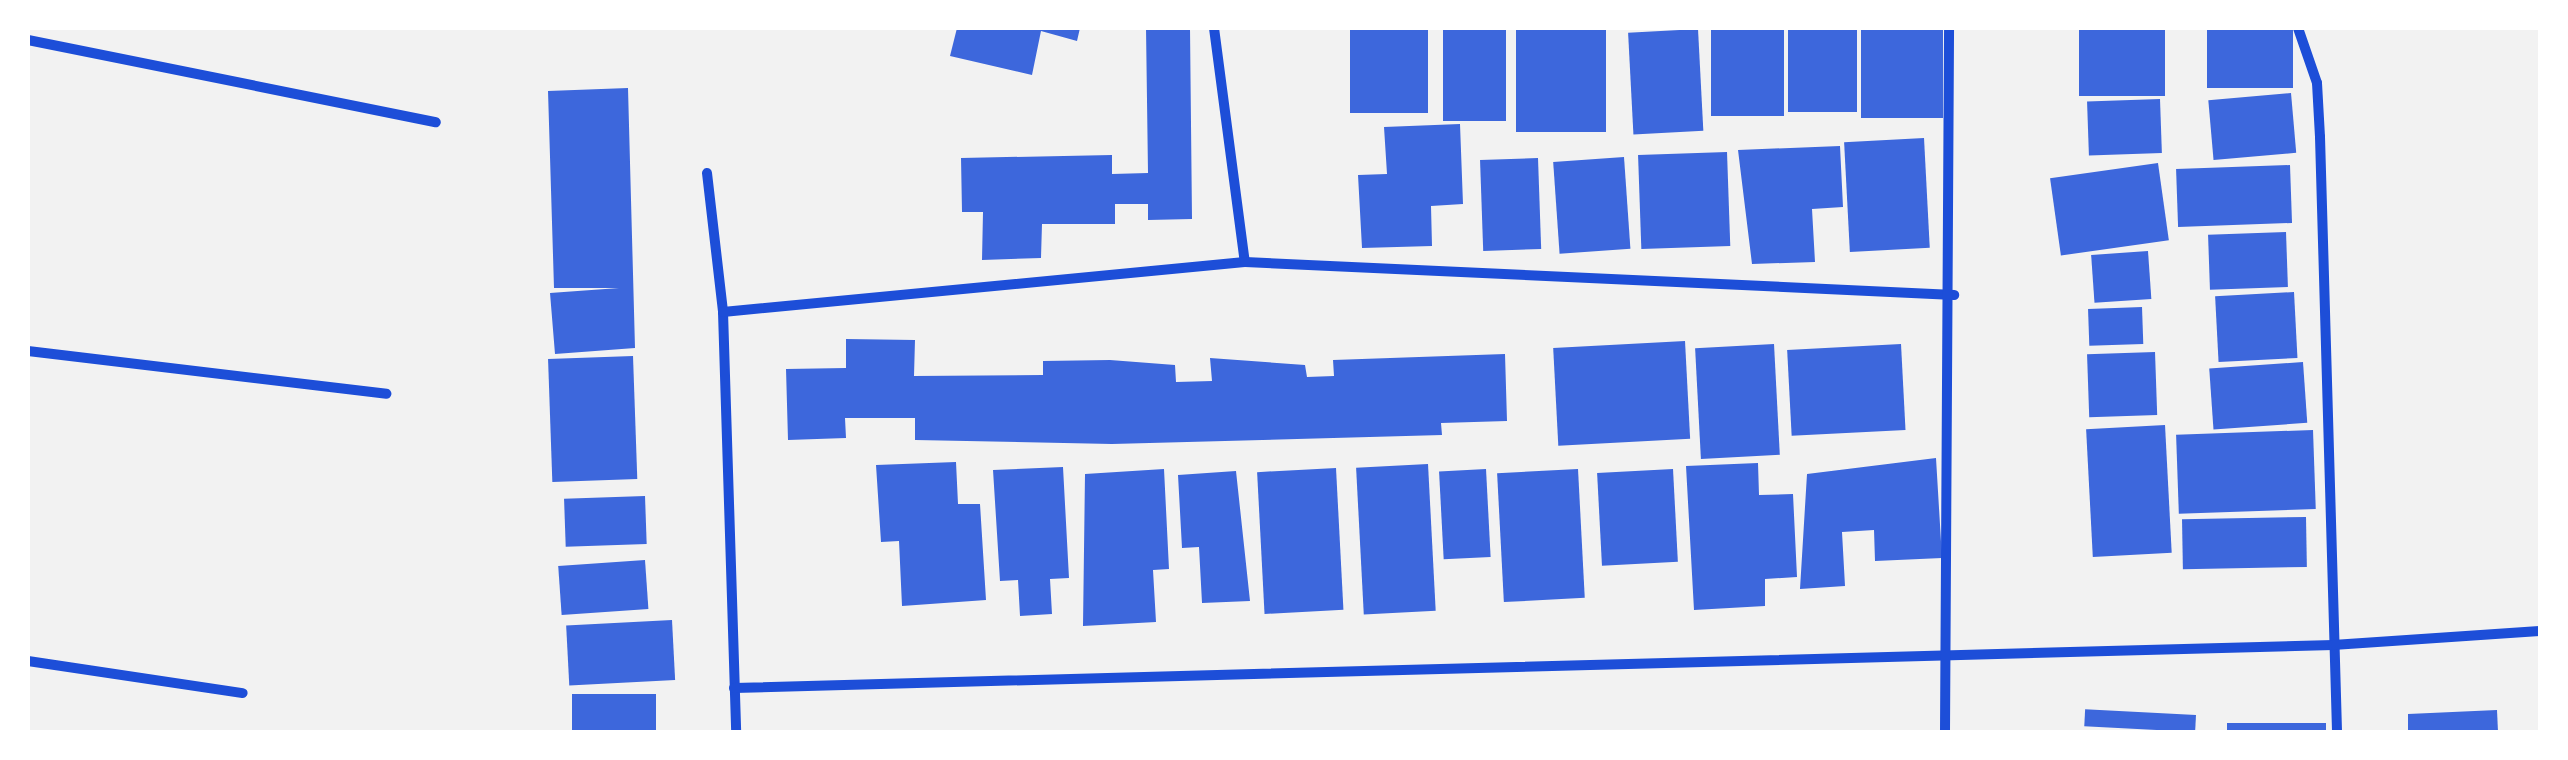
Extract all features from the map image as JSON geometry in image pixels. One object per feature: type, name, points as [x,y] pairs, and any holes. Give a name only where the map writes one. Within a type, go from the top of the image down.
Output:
[{"type":"street","points":[[1214,28],[1245,262]]},
{"type":"street","points":[[1945,732],[1954,295],[1949,28]]},
{"type":"street","points":[[2298,28],[2317,84],[2336,732]]},
{"type":"street","points":[[28,40],[436,122]]},
{"type":"street","points":[[707,173],[723,312],[736,732]]},
{"type":"street","points":[[723,312],[1245,262],[1954,295]]},
{"type":"street","points":[[28,350],[386,394]]},
{"type":"street","points":[[734,688],[2333,645],[2540,631]]},
{"type":"street","points":[[28,661],[244,692]]},
{"type":"building","points":[[957,28],[1080,28],[1077,41],[1041,31],[1032,75],[950,56]]},
{"type":"building","points":[[1146,28],[1190,28],[1192,219],[1148,220],[1148,204],[1115,204],[1115,224],[1042,224],[1041,258],[982,260],[983,212],[962,212],[961,158],[1112,155],[1112,174],[1148,173]]},
{"type":"building","points":[[1350,28],[1428,28],[1428,113],[1350,113]]},
{"type":"building","points":[[1443,28],[1506,28],[1506,121],[1443,121]]},
{"type":"building","points":[[1516,28],[1606,28],[1606,132],[1516,132]]},
{"type":"building","points":[[1711,28],[1784,28],[1784,116],[1711,116]]},
{"type":"building","points":[[1788,28],[1857,28],[1857,112],[1788,112]]},
{"type":"building","points":[[1861,28],[1943,28],[1943,118],[1861,118]]},
{"type":"building","points":[[2079,28],[2165,28],[2165,96],[2079,96]]},
{"type":"building","points":[[2207,28],[2293,28],[2293,88],[2207,88]]},
{"type":"building","points":[[1698,29],[1703,131],[1633,135],[1628,33]]},
{"type":"building","points":[[628,88],[635,348],[555,354],[550,293],[619,288],[554,288],[548,91]]},
{"type":"building","points":[[2291,93],[2296,153],[2214,160],[2208,100]]},
{"type":"building","points":[[2160,99],[2162,153],[2089,156],[2087,102]]},
{"type":"building","points":[[1460,124],[1463,204],[1431,206],[1432,246],[1362,248],[1358,175],[1387,174],[1384,127]]},
{"type":"building","points":[[1924,138],[1930,248],[1850,252],[1844,142]]},
{"type":"building","points":[[1840,146],[1843,207],[1812,209],[1815,262],[1752,264],[1738,150]]},
{"type":"building","points":[[1727,152],[1730,246],[1641,249],[1638,155]]},
{"type":"building","points":[[1624,157],[1630,249],[1560,254],[1553,162]]},
{"type":"building","points":[[1538,158],[1541,249],[1483,251],[1480,160]]},
{"type":"building","points":[[2158,163],[2169,240],[2061,255],[2050,178]]},
{"type":"building","points":[[2290,165],[2292,223],[2178,227],[2176,169]]},
{"type":"building","points":[[2286,232],[2288,287],[2210,290],[2208,235]]},
{"type":"building","points":[[2148,251],[2151,299],[2094,303],[2091,255]]},
{"type":"building","points":[[2294,292],[2297,358],[2219,362],[2215,296]]},
{"type":"building","points":[[2142,307],[2143,344],[2089,346],[2088,309]]},
{"type":"building","points":[[846,339],[915,340],[914,376],[1043,375],[1043,361],[1110,360],[1175,365],[1176,382],[1212,381],[1210,358],[1305,365],[1307,377],[1334,376],[1333,360],[1505,354],[1507,421],[1441,423],[1442,435],[1112,444],[915,440],[915,418],[845,418],[846,438],[788,440],[786,369],[846,368]]},
{"type":"building","points":[[1685,341],[1690,439],[1558,446],[1553,348]]},
{"type":"building","points":[[1774,344],[1780,455],[1701,459],[1695,348]]},
{"type":"building","points":[[1901,344],[1906,430],[1792,436],[1787,350]]},
{"type":"building","points":[[2155,352],[2157,415],[2089,417],[2087,354]]},
{"type":"building","points":[[633,356],[637,479],[552,482],[548,359]]},
{"type":"building","points":[[2303,362],[2307,423],[2213,429],[2209,369]]},
{"type":"building","points":[[2165,425],[2172,553],[2093,557],[2086,429]]},
{"type":"building","points":[[2313,430],[2316,509],[2179,514],[2176,435]]},
{"type":"building","points":[[1936,458],[1942,558],[1875,561],[1874,530],[1842,532],[1845,586],[1800,589],[1807,474]]},
{"type":"building","points":[[956,462],[958,504],[980,504],[986,600],[902,606],[899,541],[881,542],[876,465]]},
{"type":"building","points":[[1758,463],[1759,495],[1793,494],[1797,577],[1765,579],[1765,606],[1694,610],[1686,466]]},
{"type":"building","points":[[1428,464],[1436,611],[1364,615],[1356,468]]},
{"type":"building","points":[[1063,467],[1069,578],[1050,579],[1052,614],[1020,616],[1018,580],[1000,581],[993,470]]},
{"type":"building","points":[[1336,468],[1343,610],[1265,614],[1257,472]]},
{"type":"building","points":[[1164,469],[1169,569],[1153,570],[1156,622],[1083,626],[1085,474]]},
{"type":"building","points":[[1486,469],[1491,557],[1444,559],[1439,471]]},
{"type":"building","points":[[1578,469],[1585,598],[1504,602],[1497,473]]},
{"type":"building","points":[[1673,469],[1678,562],[1602,566],[1597,473]]},
{"type":"building","points":[[1236,471],[1250,601],[1202,603],[1199,547],[1182,548],[1178,475]]},
{"type":"building","points":[[645,496],[647,544],[566,547],[564,499]]},
{"type":"building","points":[[2306,517],[2307,567],[2183,569],[2182,519]]},
{"type":"building","points":[[645,560],[648,609],[562,615],[558,566]]},
{"type":"building","points":[[672,620],[675,680],[569,685],[566,626]]},
{"type":"building","points":[[572,694],[656,694],[656,732],[572,732]]},
{"type":"building","points":[[2085,709],[2196,715],[2195,732],[2084,726]]},
{"type":"building","points":[[2497,710],[2498,732],[2408,732],[2408,714]]},
{"type":"building","points":[[2227,723],[2326,723],[2326,732],[2227,732]]}]
